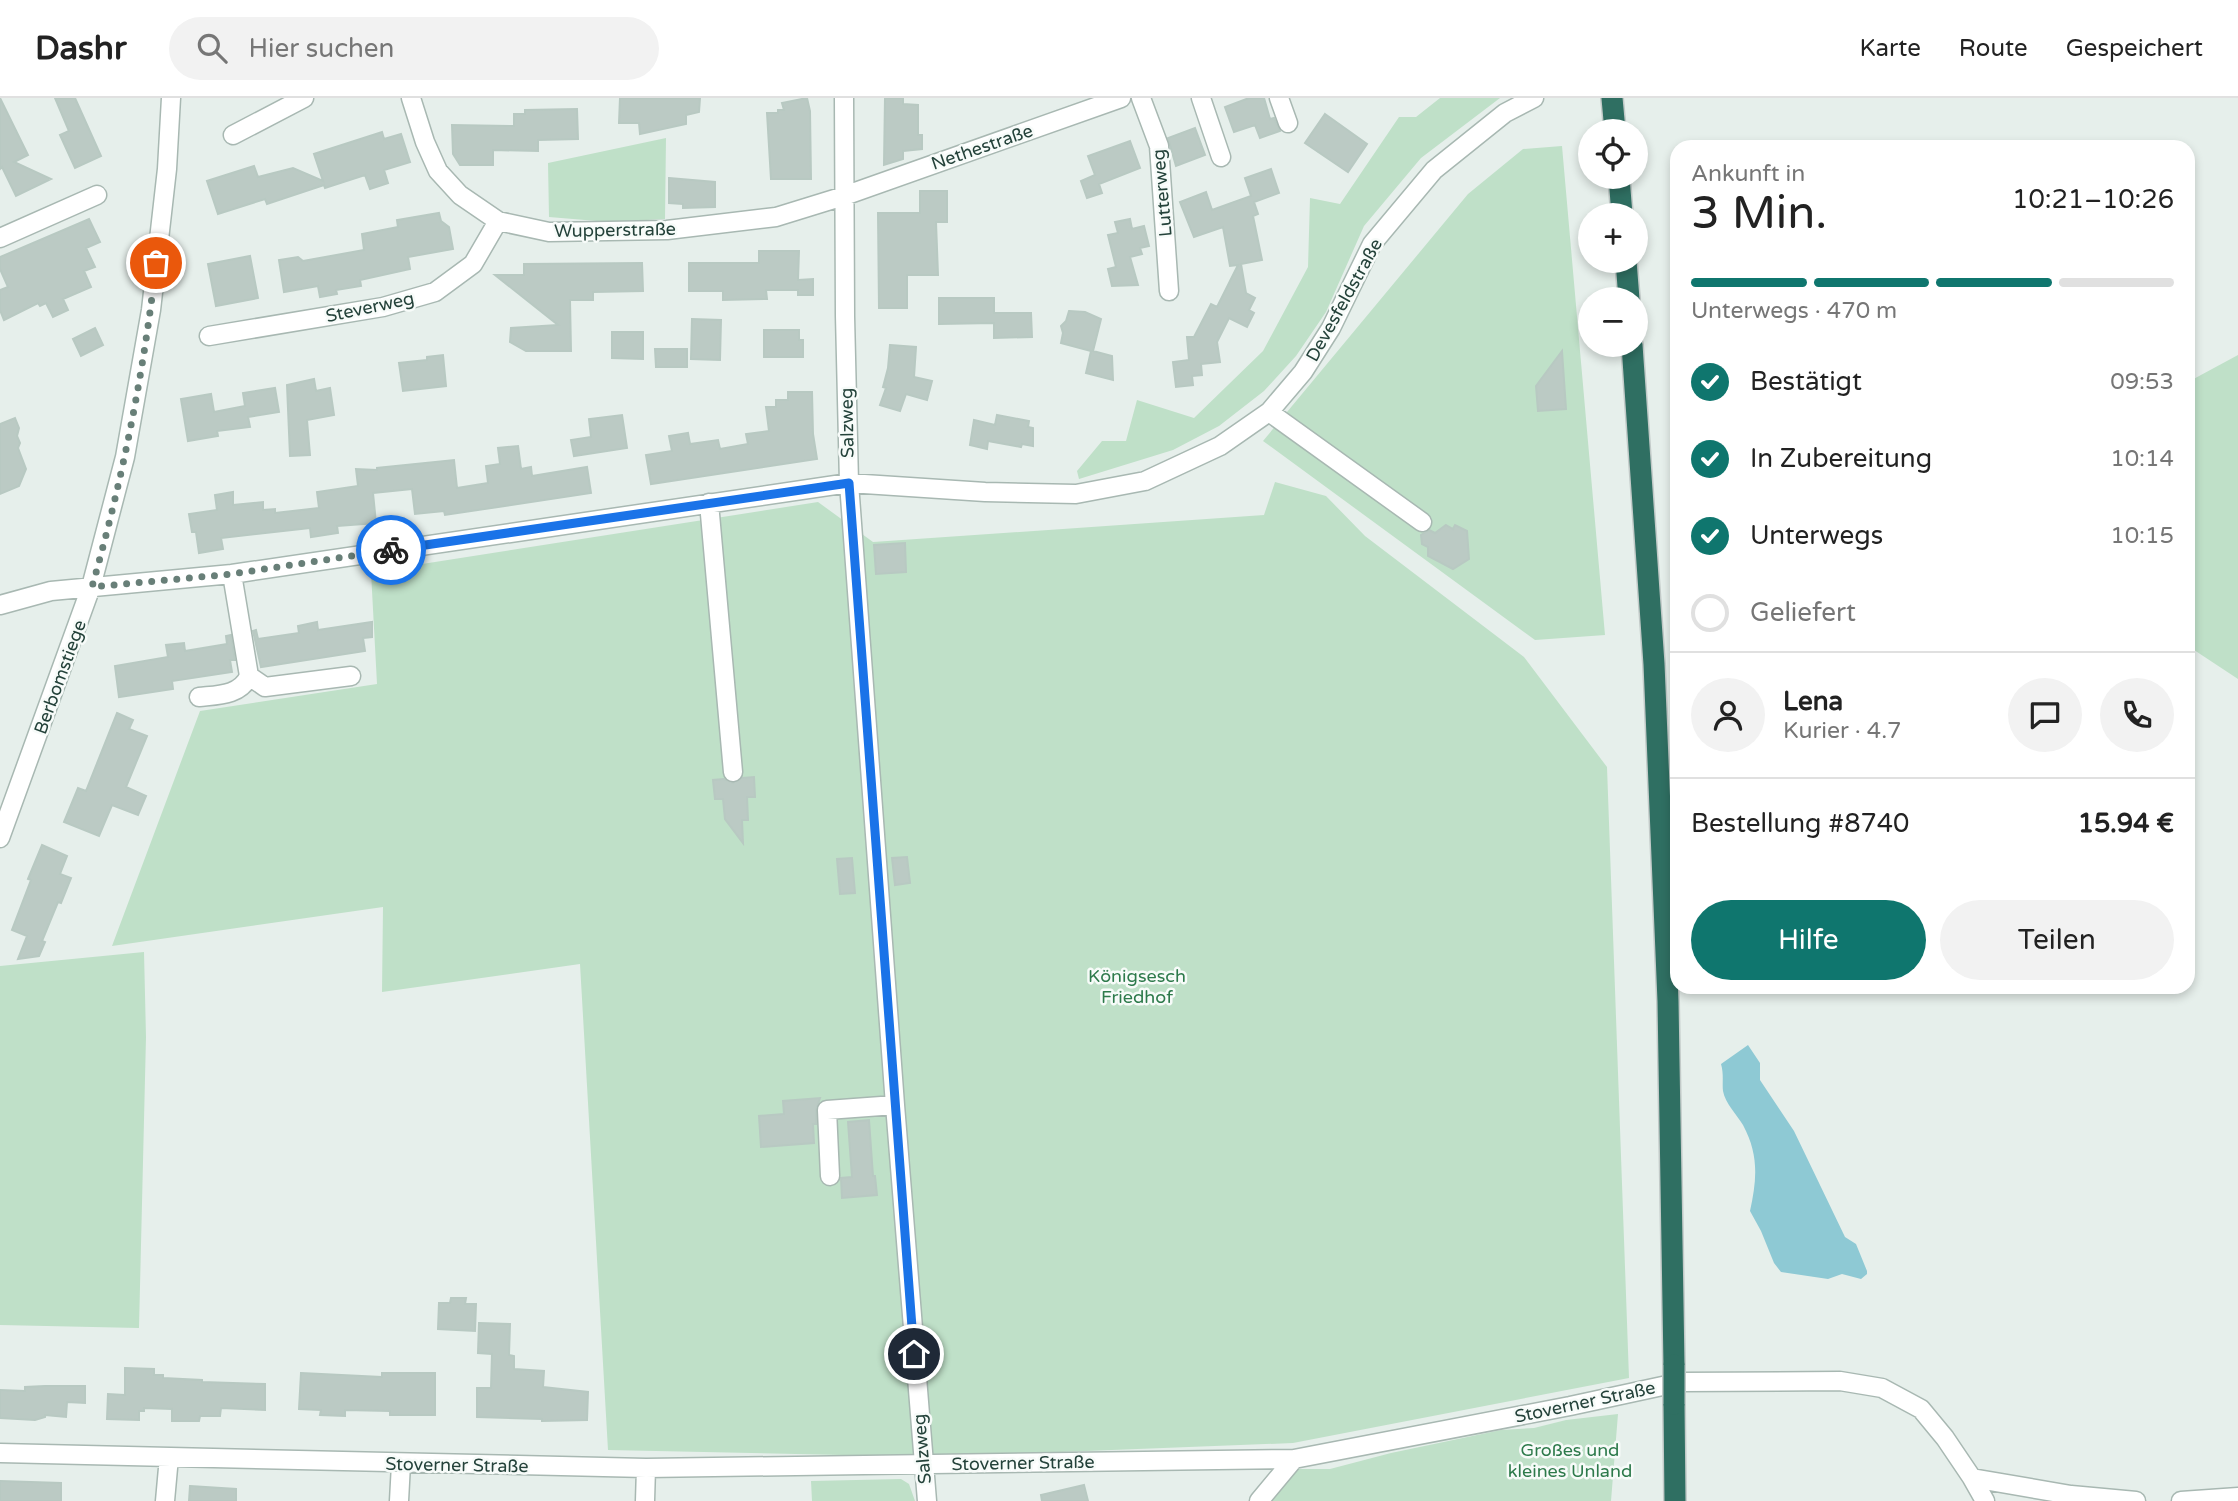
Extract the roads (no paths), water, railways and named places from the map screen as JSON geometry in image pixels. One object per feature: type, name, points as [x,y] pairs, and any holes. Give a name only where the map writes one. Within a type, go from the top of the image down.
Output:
[{"type":"highway","points":[[1612,98],[1614,119]]},
{"type":"highway","points":[[1633,357],[1654,664],[1668,1001],[1675,1501]]},
{"type":"street","name":"Berbomstiege","points":[[0,838],[92,587],[125,457],[151,310],[167,169],[171,98]]},
{"type":"street","points":[[233,135],[304,98]]},
{"type":"street","name":"Wupperstraße","points":[[411,98],[425,142],[438,171],[460,195],[498,221],[549,232],[667,230],[776,217],[844,196]]},
{"type":"street","name":"Salzweg","points":[[844,98],[849,483],[927,1501]]},
{"type":"street","name":"Lutterweg","points":[[1141,98],[1159,146],[1170,292]]},
{"type":"street","points":[[1200,98],[1222,158]]},
{"type":"street","points":[[1279,98],[1288,123]]},
{"type":"street","name":"Devesfeldstraße","points":[[0,605],[51,591],[232,574],[849,483],[985,492],[1076,494],[1145,481],[1220,446],[1269,412],[1303,372],[1331,328],[1372,244],[1434,170],[1506,113],[1534,98]]},
{"type":"street","name":"Nethestraße","points":[[844,196],[1113,99]]},
{"type":"street","points":[[2,232],[97,195]]},
{"type":"street","name":"Steverweg","points":[[209,336],[383,307],[436,292],[473,264],[498,221]]},
{"type":"street","points":[[1269,412],[1422,522]]},
{"type":"street","points":[[709,503],[733,772]]},
{"type":"street","points":[[199,697],[232,692],[246,682],[248,676],[232,574]]},
{"type":"street","points":[[248,676],[265,687],[351,676]]},
{"type":"street","points":[[830,1176],[827,1110],[895,1105]]},
{"type":"street","name":"Stoverner Straße","points":[[0,1453],[646,1468],[1294,1459],[1681,1382],[1840,1381],[1882,1388],[1921,1409],[1945,1438],[1985,1501]]},
{"type":"street","points":[[165,1501],[169,1457]]},
{"type":"street","points":[[1259,1501],[1294,1459]]},
{"type":"street","points":[[399,1501],[401,1464]]},
{"type":"street","points":[[645,1501],[646,1468]]},
{"type":"street","points":[[1972,1478],[2071,1495],[2136,1501]]},
{"type":"street","points":[[2181,1501],[2238,1497]]},
{"type":"water","points":[[1748,1045],[1760,1063],[1760,1080],[1794,1131],[1845,1237],[1856,1244],[1867,1271],[1861,1279],[1842,1274],[1828,1279],[1781,1272],[1774,1263],[1750,1211],[1755,1178],[1752,1147],[1743,1125],[1723,1091],[1721,1064]]},
{"type":"park label","name":"Königsesch Friedhof","points":[[1137,986]]},
{"type":"park label","name":"Großes und kleines Unland","points":[[1570,1460]]}]
